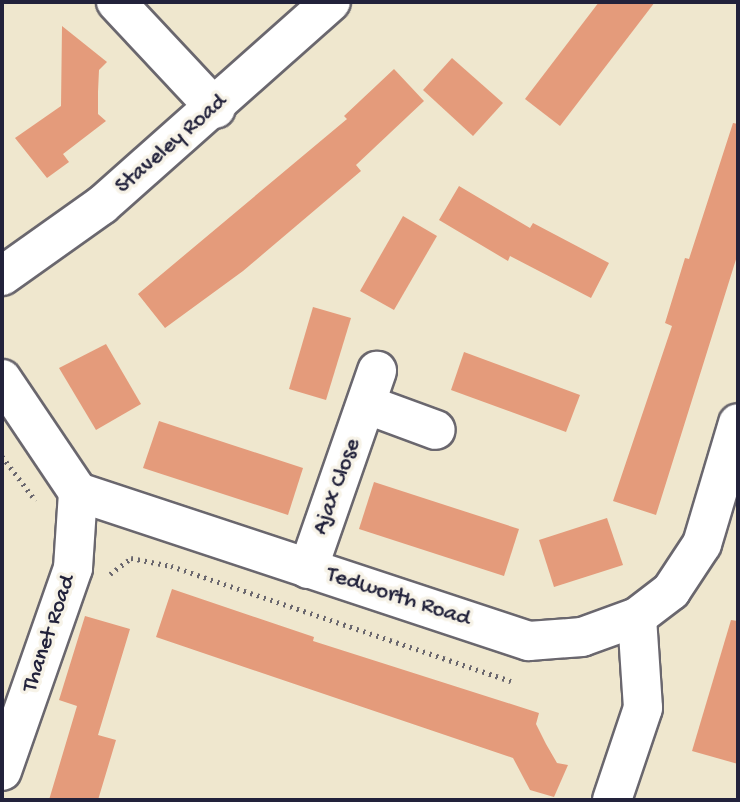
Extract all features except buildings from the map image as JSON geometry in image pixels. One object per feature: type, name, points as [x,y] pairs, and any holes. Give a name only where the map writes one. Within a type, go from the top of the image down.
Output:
[{"type":"street","points":[[116,2],[216,109]]},
{"type":"street","name":"Staveley Road","points":[[2,276],[102,205],[216,109],[331,2]]},
{"type":"street","points":[[2,379],[78,492]]},
{"type":"street","name":"Ajax Close","points":[[308,569],[373,388],[436,430]]},
{"type":"street","name":"Tedworth Road","points":[[78,492],[529,641],[582,637],[637,617],[671,591],[702,544],[738,424]]},
{"type":"street","name":"Thanet Road","points":[[2,771],[74,568],[78,492]]},
{"type":"street","points":[[612,800],[643,708],[637,617]]},
{"type":"path","points":[[104,579],[131,558],[171,566],[511,681]]}]
